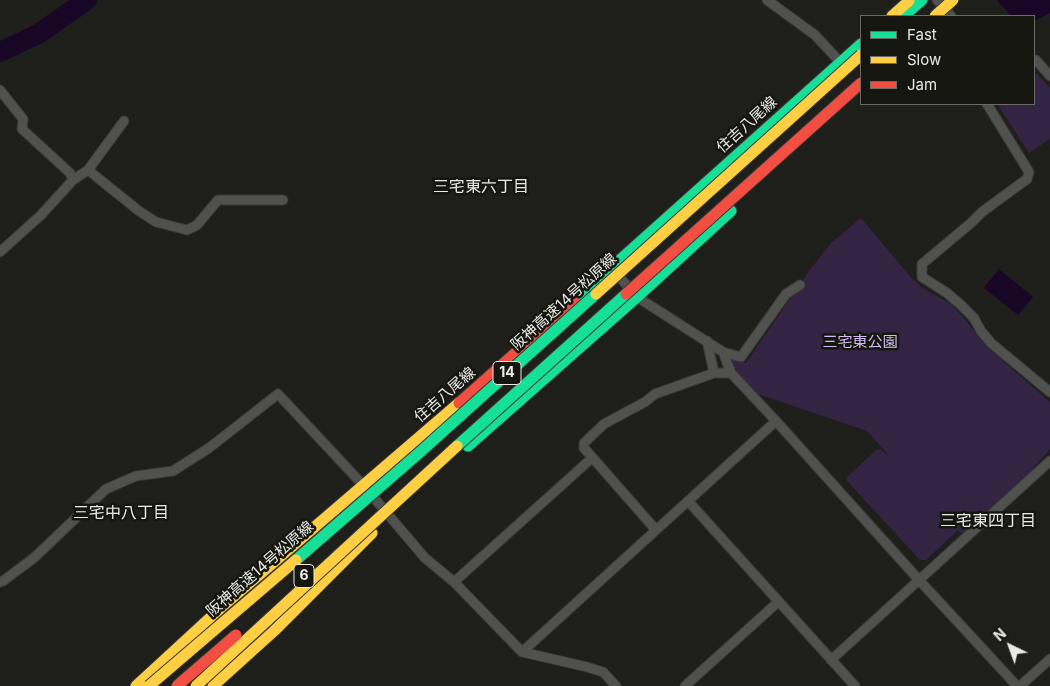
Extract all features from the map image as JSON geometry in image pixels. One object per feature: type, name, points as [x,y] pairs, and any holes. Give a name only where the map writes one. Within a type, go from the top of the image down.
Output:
[{"type":"main road","points":[[893,15],[911,0]]},
{"type":"main road","points":[[905,15],[922,0]]},
{"type":"main road","points":[[936,15],[953,0]]},
{"type":"main road","points":[[947,15],[959,0]]},
{"type":"main road","name":"住吉八尾線","points":[[136,686],[224,605],[449,412],[860,45]]},
{"type":"main road","name":"阪神高速14号松原線","points":[[149,686],[419,453],[860,56]]},
{"type":"main road","name":"14","points":[[196,686],[432,468],[860,84]]},
{"type":"main road","points":[[213,686],[274,632],[390,516],[637,297],[860,91]]},
{"type":"main road","name":"6","points":[[177,686],[432,468]]},
{"type":"street","points":[[767,0],[815,35],[840,62]]},
{"type":"street","points":[[937,0],[947,15]]},
{"type":"street","points":[[1035,61],[1050,76]]},
{"type":"street","points":[[0,90],[23,119],[22,129],[70,173],[73,180]]},
{"type":"street","points":[[987,105],[1029,172],[1027,179],[982,212],[922,264],[922,277],[947,293],[961,305],[974,318],[981,331],[991,342],[1050,392]]},
{"type":"street","points":[[0,252],[41,215],[73,180],[88,170],[124,121]]},
{"type":"street","points":[[88,170],[139,211],[156,222],[186,230],[197,225],[218,200],[284,200]]},
{"type":"street","points":[[611,267],[637,297],[723,352],[744,359],[786,294],[800,285]]},
{"type":"street","points":[[707,341],[714,373]]},
{"type":"street","points":[[723,352],[731,373],[1018,686],[1050,659]]},
{"type":"street","points":[[656,530],[592,458],[584,448],[584,443],[604,424],[645,402],[655,394],[714,373],[731,373]]},
{"type":"street","points":[[0,582],[35,557],[106,489],[136,476],[173,471],[210,448],[278,394],[363,485],[425,558],[454,582],[522,652],[603,672],[616,686]]},
{"type":"street","points":[[522,652],[776,421]]},
{"type":"street","points":[[454,582],[592,458]]},
{"type":"street","points":[[831,660],[1050,462]]},
{"type":"street","points":[[688,501],[855,686]]},
{"type":"street","points":[[686,686],[778,602]]},
{"type":"green space","points":[[1035,74],[1038,74],[1050,88],[1050,139],[1029,153],[998,105],[1035,105]]},
{"type":"green space","name":"三宅東公園","points":[[861,218],[921,287],[951,304],[985,345],[1050,402],[1050,449],[1029,473],[962,534],[958,530],[926,560],[920,560],[847,481],[847,477],[876,450],[880,449],[891,458],[867,431],[758,394],[732,368],[729,357],[746,363],[809,271],[831,243]]},
{"type":"shaded area","points":[[997,0],[1050,0],[1050,13],[1035,20],[1035,15],[1010,15]]},
{"type":"shaded area","points":[[999,269],[1033,297],[1018,315],[984,288]]},
{"type":"waterway","points":[[0,52],[38,34],[87,0]]},
{"type":"traffic: fast","points":[[905,15],[922,0]]},
{"type":"traffic: fast","points":[[574,301],[860,45]]},
{"type":"traffic: fast","points":[[468,446],[731,211]]},
{"type":"traffic: fast","points":[[296,560],[419,453],[596,294]]},
{"type":"traffic: fast","points":[[457,446],[626,294]]},
{"type":"traffic: slow","points":[[936,15],[953,0]]},
{"type":"traffic: slow","points":[[893,15],[909,1]]},
{"type":"traffic: slow","points":[[596,294],[860,56]]},
{"type":"traffic: slow","points":[[136,686],[224,605],[459,403]]},
{"type":"traffic: slow","points":[[196,686],[457,446]]},
{"type":"traffic: slow","points":[[213,686],[274,631],[372,533]]},
{"type":"traffic: slow","points":[[149,686],[296,560]]},
{"type":"traffic: jam","points":[[626,294],[860,84]]},
{"type":"traffic: jam","points":[[459,403],[574,301]]},
{"type":"traffic: jam","points":[[177,686],[236,635]]},
{"type":"district","name":"三宅東六丁目","points":[[481,187]]},
{"type":"district","name":"三宅中八丁目","points":[[121,513]]},
{"type":"district","name":"三宅東四丁目","points":[[988,521]]}]
